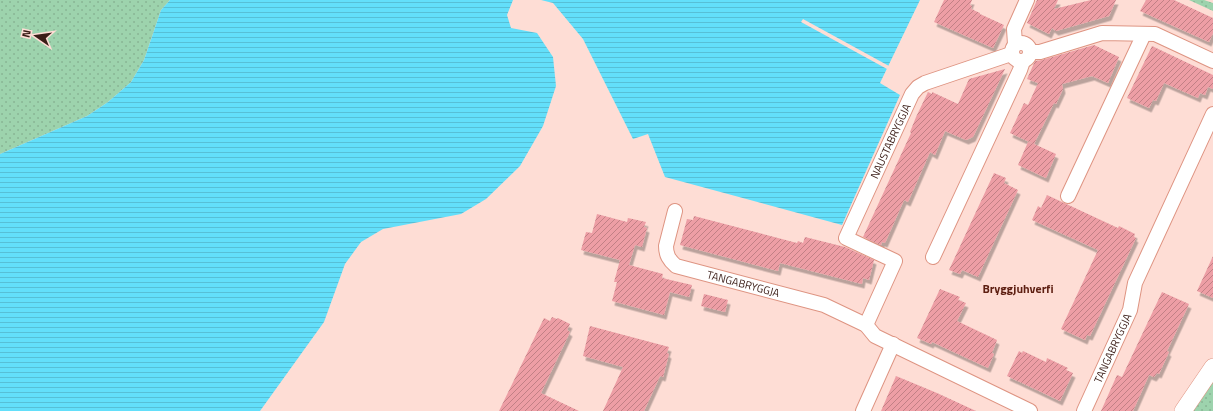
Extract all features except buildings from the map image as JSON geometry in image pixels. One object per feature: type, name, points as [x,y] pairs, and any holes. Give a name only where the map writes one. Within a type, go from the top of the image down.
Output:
[{"type":"street","points":[[933,256],[1020,70],[1020,53],[1014,29],[1027,0]]},
{"type":"street","name":"NAUSTABRYGGJA","points":[[866,326],[895,262],[846,238],[912,94],[918,87],[925,83],[1020,53],[1040,52],[1102,33],[1155,34],[1213,61]]},
{"type":"street","points":[[1068,196],[1144,34]]},
{"type":"street","name":"TANGABRYGGJA","points":[[1084,411],[1130,310],[1135,283],[1213,114]]},
{"type":"street","name":"TANGABRYGGJA","points":[[674,211],[666,252],[668,258],[676,266],[824,305],[866,326],[875,336],[1030,411]]},
{"type":"street","points":[[863,411],[893,344]]},
{"type":"street","points":[[1183,411],[1213,367]]},
{"type":"green space","points":[[0,0],[170,0],[161,10],[144,60],[131,82],[108,102],[87,116],[0,154]]},
{"type":"green space","points":[[1189,0],[1204,0],[1213,3],[1213,11]]},
{"type":"green space","points":[[1213,379],[1213,411],[1191,411]]},
{"type":"water","points":[[170,0],[513,0],[507,15],[511,28],[537,33],[553,57],[556,86],[543,126],[520,166],[486,199],[461,214],[383,229],[361,242],[345,264],[324,322],[260,411],[0,411],[0,154],[87,116],[108,102],[131,82],[144,60],[161,10]]},
{"type":"water","points":[[541,0],[920,0],[880,83],[900,95],[842,225],[665,177],[648,134],[633,139],[583,39],[553,3]]},
{"type":"pier","points":[[803,19],[889,67],[887,69],[801,22]]},
{"type":"district","name":"Bryggjuhverfi","points":[[1018,288]]}]
